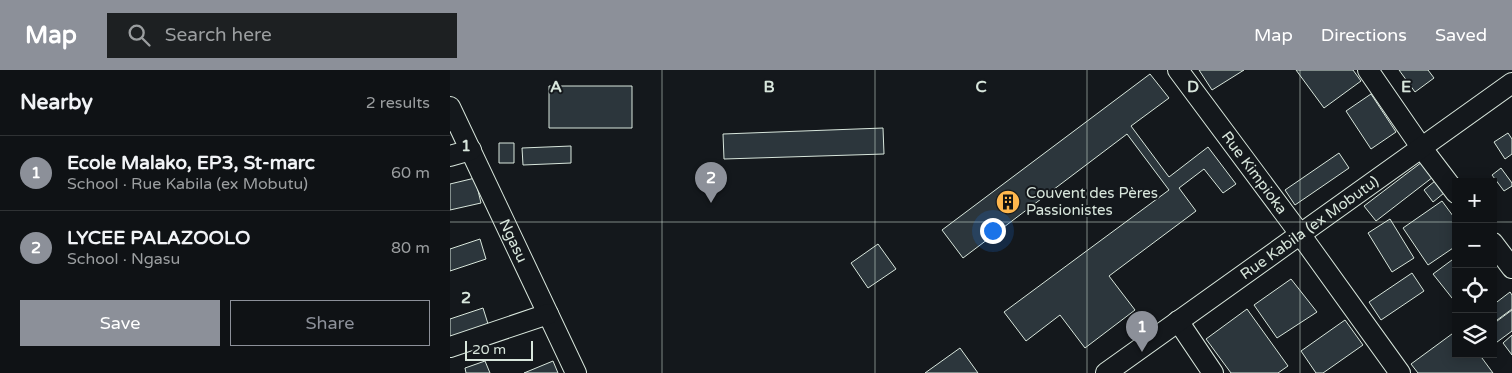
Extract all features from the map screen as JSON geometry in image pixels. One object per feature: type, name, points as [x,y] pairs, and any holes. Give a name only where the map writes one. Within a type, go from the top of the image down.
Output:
[{"type":"street","name":"Rue Kimpioka","points":[[1178,70],[1400,373]]},
{"type":"street","points":[[1368,70],[1421,147],[1452,188]]},
{"type":"street","name":"Rue Kabila (ex Mobutu)","points":[[1106,373],[1512,83]]},
{"type":"street","name":"Ngasu","points":[[450,107],[576,373]]},
{"type":"street","points":[[450,156],[471,150]]},
{"type":"street","points":[[1497,248],[1512,268]]},
{"type":"street","points":[[450,348],[548,314]]},
{"type":"street","points":[[1178,321],[1213,373]]},
{"type":"building","points":[[1199,70],[1244,70],[1212,90]]},
{"type":"building","points":[[1296,70],[1353,70],[1361,81],[1324,108]]},
{"type":"building","points":[[1399,70],[1428,70],[1434,78],[1415,92]]},
{"type":"building","name":"Couvent des Pères Passionistes","points":[[1150,74],[1169,98],[1131,126],[1169,177],[1208,147],[1236,184],[1223,193],[1204,169],[1179,188],[1196,211],[1109,276],[1135,310],[1085,348],[1060,315],[1026,341],[1004,312],[1169,190],[1127,134],[963,258],[942,230]]},
{"type":"building","points":[[549,86],[632,86],[632,128],[549,128]]},
{"type":"building","points":[[1371,94],[1396,132],[1371,149],[1346,111]]},
{"type":"building","points":[[883,128],[884,154],[724,159],[723,134]]},
{"type":"building","points":[[1508,133],[1512,139],[1512,154],[1505,159],[1494,142]]},
{"type":"building","points":[[499,143],[514,143],[514,163],[499,163]]},
{"type":"building","points":[[571,146],[571,163],[523,165],[522,148]]},
{"type":"building","points":[[1339,153],[1349,168],[1295,205],[1285,190]]},
{"type":"building","points":[[1422,162],[1433,177],[1376,221],[1364,206]]},
{"type":"building","points":[[1501,168],[1512,183],[1512,186],[1504,191],[1497,182],[1497,178],[1492,175]]},
{"type":"building","points":[[475,178],[481,203],[450,210],[450,184]]},
{"type":"building","points":[[1435,181],[1444,193],[1433,202],[1424,190]]},
{"type":"building","points":[[1442,201],[1452,215],[1452,249],[1428,265],[1403,228]]},
{"type":"building","points":[[1390,219],[1414,258],[1392,272],[1368,233]]},
{"type":"building","points":[[480,239],[486,259],[450,271],[450,249]]},
{"type":"building","points":[[878,244],[896,269],[868,288],[851,263]]},
{"type":"building","points":[[1452,260],[1452,298],[1433,274]]},
{"type":"building","points":[[1412,273],[1424,291],[1381,320],[1369,302]]},
{"type":"building","points":[[1291,279],[1317,312],[1277,338],[1254,305]]},
{"type":"building","points":[[1510,292],[1512,295],[1512,309],[1497,320],[1497,313],[1497,302]]},
{"type":"building","points":[[483,308],[489,327],[450,340],[450,319]]},
{"type":"building","points":[[1247,309],[1288,366],[1278,373],[1231,373],[1206,339]]},
{"type":"building","points":[[1512,310],[1512,331],[1497,342],[1497,321]]},
{"type":"building","points":[[1345,320],[1363,345],[1323,373],[1316,373],[1301,351]]},
{"type":"building","points":[[1452,334],[1452,358],[1482,358],[1493,373],[1418,373],[1411,364]]},
{"type":"building","points":[[1512,335],[1512,355],[1503,343]]},
{"type":"building","points":[[960,348],[978,373],[925,373]]},
{"type":"building","points":[[485,361],[490,373],[466,373],[465,368]]},
{"type":"building","points":[[553,361],[558,373],[524,373]]},
{"type":"place","name":"Couvent des Pères Passionistes","points":[[1008,202]]},
{"type":"place","name":"LYCEE PALAZOOLO","points":[[711,203]]},
{"type":"place","name":"Ecole Malako, EP3, St-marc","points":[[1142,352]]}]
